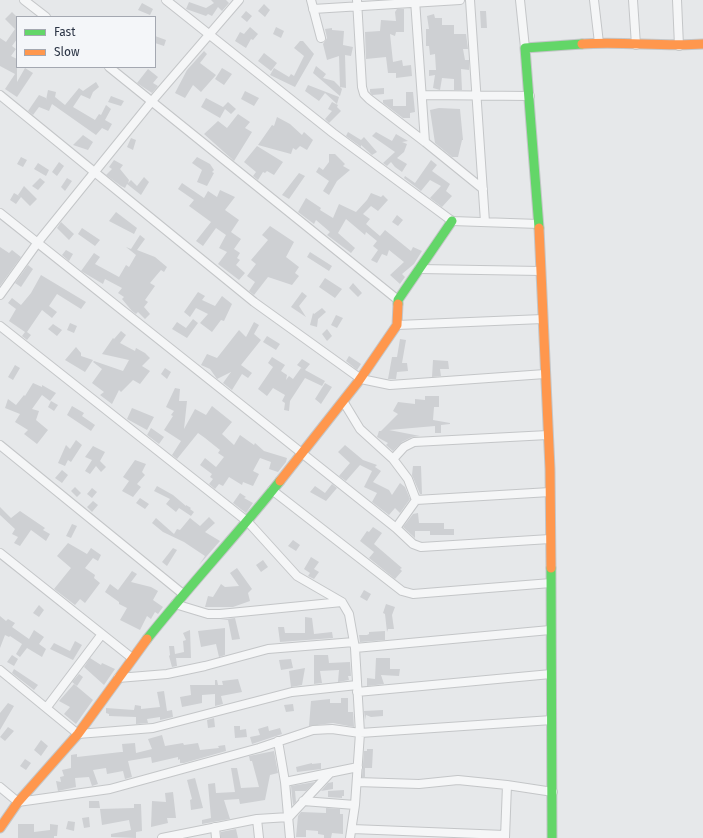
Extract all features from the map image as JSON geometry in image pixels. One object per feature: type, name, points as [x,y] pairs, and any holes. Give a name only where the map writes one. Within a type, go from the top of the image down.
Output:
[{"type":"street","points":[[24,0],[45,16]]},
{"type":"street","points":[[166,0],[333,133],[452,221],[539,224]]},
{"type":"street","points":[[0,295],[38,242],[152,101],[239,0]]},
{"type":"street","points":[[306,0],[312,4],[460,0]]},
{"type":"street","points":[[470,0],[485,222]]},
{"type":"street","points":[[520,0],[530,96],[539,224],[546,374],[550,492],[550,630],[553,792],[552,838]]},
{"type":"street","points":[[594,0],[599,43]]},
{"type":"street","points":[[633,0],[636,45]]},
{"type":"street","points":[[677,0],[679,46]]},
{"type":"street","points":[[416,1],[425,142]]},
{"type":"street","points":[[357,3],[362,87],[364,94],[368,99],[425,142],[482,189]]},
{"type":"street","points":[[312,4],[321,38]]},
{"type":"street","points":[[525,48],[599,43],[679,46],[703,44]]},
{"type":"street","points":[[110,68],[398,300]]},
{"type":"street","points":[[0,95],[254,302],[361,379],[390,385],[546,374]]},
{"type":"street","points":[[422,95],[530,96]]},
{"type":"street","points":[[0,213],[302,452],[396,528],[413,544],[421,547],[550,538]]},
{"type":"street","points":[[0,828],[18,802],[78,734],[132,658],[183,594],[248,522],[361,379],[397,325],[398,300],[452,221]]},
{"type":"street","points":[[419,269],[541,271]]},
{"type":"street","points":[[397,325],[543,319]]},
{"type":"street","points":[[0,326],[248,522],[297,576],[342,602],[349,614],[355,645],[360,733],[355,804],[350,838]]},
{"type":"street","points":[[343,401],[360,429],[393,459],[408,479],[416,500]]},
{"type":"street","points":[[393,459],[404,447],[414,442],[548,435]]},
{"type":"street","points":[[0,445],[183,594]]},
{"type":"street","points":[[272,490],[402,591],[413,594],[551,583]]},
{"type":"street","points":[[416,500],[550,492]]},
{"type":"street","points":[[396,528],[416,500]]},
{"type":"street","points":[[0,553],[132,658]]},
{"type":"street","points":[[175,604],[208,614],[220,614],[342,602]]},
{"type":"street","points":[[118,678],[167,674],[205,666],[268,649],[355,645],[550,630]]},
{"type":"street","points":[[47,707],[102,634]]},
{"type":"street","points":[[0,670],[47,707],[78,734],[153,728],[292,692],[357,689],[551,674]]},
{"type":"street","points":[[0,787],[18,802],[110,788],[180,770],[313,730],[332,729],[360,733],[552,720]]},
{"type":"street","points":[[278,741],[285,782],[290,838]]},
{"type":"street","points":[[285,782],[358,767]]},
{"type":"street","points":[[162,838],[257,819],[289,817],[330,773]]},
{"type":"street","points":[[357,782],[419,784],[458,780],[507,784],[553,792]]},
{"type":"street","points":[[352,829],[505,836],[507,784]]},
{"type":"street","points":[[303,801],[355,804]]},
{"type":"street","points":[[257,819],[259,838]]},
{"type":"street","points":[[215,827],[216,838]]},
{"type":"building","points":[[211,0],[226,0],[229,3],[222,11],[218,7],[212,16],[208,14],[206,16],[186,9],[189,2],[206,8],[214,3]]},
{"type":"building","points":[[142,3],[153,9],[150,15],[138,10]]},
{"type":"building","points":[[264,4],[270,10],[265,17],[258,11]]},
{"type":"building","points":[[397,9],[404,9],[404,32],[396,32],[395,36],[390,34],[393,62],[402,60],[403,66],[411,65],[412,76],[396,78],[396,73],[388,73],[386,57],[366,59],[365,32],[380,31],[381,20],[396,21],[395,12]]},
{"type":"building","points":[[246,11],[252,16],[247,22],[241,17]]},
{"type":"building","points":[[480,11],[486,11],[487,28],[481,28]]},
{"type":"building","points":[[12,12],[16,16],[16,40],[12,46],[16,49],[11,56],[16,58],[17,82],[25,68],[33,73],[17,97],[5,89],[15,74],[0,66],[0,38],[6,42],[15,29],[5,19]]},
{"type":"building","points":[[434,14],[435,18],[442,18],[442,25],[454,25],[454,34],[466,34],[468,49],[463,49],[465,60],[469,60],[469,70],[461,69],[462,90],[454,90],[454,79],[442,78],[440,90],[433,88],[435,75],[429,76],[429,70],[436,70],[435,54],[430,55],[429,46],[426,46],[426,29],[429,29],[427,16]]},
{"type":"building","points":[[250,27],[258,34],[253,40],[251,39],[246,48],[235,41],[240,32],[244,34]]},
{"type":"building","points":[[276,27],[284,31],[281,38],[273,34]]},
{"type":"building","points":[[332,28],[332,30],[344,31],[343,45],[353,47],[351,56],[345,55],[346,88],[340,87],[339,56],[327,60],[323,44],[327,38],[325,29]]},
{"type":"building","points":[[156,36],[166,40],[164,46],[156,43]]},
{"type":"building","points":[[300,41],[303,41],[314,54],[295,87],[270,75],[274,68],[289,77],[291,74],[294,76],[304,56],[294,48]]},
{"type":"building","points":[[204,51],[207,54],[200,63],[216,75],[201,92],[193,85],[185,98],[175,93],[187,70]]},
{"type":"building","points":[[264,53],[277,63],[271,71],[258,61]]},
{"type":"building","points":[[316,66],[326,74],[323,78],[334,81],[342,89],[340,96],[313,73]]},
{"type":"building","points":[[222,68],[232,74],[224,85],[215,79]]},
{"type":"building","points":[[148,69],[158,77],[153,83],[158,86],[152,93],[137,83]]},
{"type":"building","points":[[96,82],[99,87],[93,92],[90,99],[81,95],[73,107],[95,120],[99,114],[101,115],[106,105],[111,109],[105,120],[112,124],[108,131],[102,128],[96,135],[52,104],[49,111],[39,107],[33,115],[28,111],[39,95],[46,98],[46,100],[48,90],[56,92],[55,97],[65,105],[79,88],[83,91]]},
{"type":"building","points":[[308,85],[339,97],[337,104],[325,93],[319,101],[305,91]]},
{"type":"building","points":[[384,88],[384,94],[372,95],[370,92],[370,89]]},
{"type":"building","points":[[245,91],[259,98],[254,106],[241,99]]},
{"type":"building","points":[[406,92],[413,92],[415,112],[410,113],[410,118],[403,118],[383,103],[383,100],[393,99],[393,106],[406,106]]},
{"type":"building","points":[[111,96],[124,101],[121,106],[108,102]]},
{"type":"building","points":[[206,98],[223,107],[228,102],[236,109],[231,114],[225,109],[220,118],[201,107]]},
{"type":"building","points":[[332,102],[338,105],[337,107],[341,111],[329,123],[325,119],[332,111],[328,109]]},
{"type":"building","points":[[439,108],[460,109],[463,140],[458,157],[452,157],[435,143],[430,110]]},
{"type":"building","points":[[238,114],[250,122],[245,128],[252,132],[234,161],[204,134],[218,121],[227,128]]},
{"type":"building","points":[[277,117],[290,124],[302,135],[304,132],[313,140],[307,150],[300,146],[296,150],[293,148],[291,154],[258,145],[272,125],[274,126]]},
{"type":"building","points":[[348,132],[361,140],[364,137],[377,152],[372,155],[361,145],[361,147],[346,136]]},
{"type":"building","points":[[376,132],[392,141],[396,134],[408,141],[402,142],[407,144],[404,152],[397,158],[407,164],[402,172],[391,162],[387,166],[383,163],[395,152],[372,136]]},
{"type":"building","points":[[83,135],[93,142],[88,150],[73,145]]},
{"type":"building","points":[[131,138],[136,140],[133,150],[127,147]]},
{"type":"building","points":[[257,146],[283,162],[274,175],[267,171],[265,173],[263,172],[258,180],[253,176],[256,172],[244,162]]},
{"type":"building","points":[[329,154],[335,154],[345,164],[343,166],[350,170],[337,181],[329,195],[323,191],[329,181],[316,172],[319,167],[323,170],[329,162]]},
{"type":"building","points":[[21,157],[27,160],[23,167],[17,164]]},
{"type":"building","points":[[197,157],[210,164],[214,170],[212,172],[214,173],[207,186],[197,182],[202,170],[192,163]]},
{"type":"building","points":[[114,160],[123,165],[120,169],[129,180],[128,183],[131,180],[137,186],[144,177],[149,182],[141,195],[127,184],[125,188],[106,175],[112,169],[109,167]]},
{"type":"building","points":[[431,160],[437,165],[432,171],[450,184],[446,191],[452,196],[442,207],[430,198],[441,186],[430,180],[421,191],[404,178],[405,176],[415,183]]},
{"type":"building","points":[[59,162],[64,166],[57,176],[52,172]]},
{"type":"building","points":[[38,163],[49,170],[46,176],[34,169]]},
{"type":"building","points":[[299,173],[305,176],[289,199],[282,195]]},
{"type":"building","points":[[40,178],[45,182],[38,190],[32,186]]},
{"type":"building","points":[[67,178],[72,181],[65,191],[61,187]]},
{"type":"building","points":[[182,183],[204,198],[208,191],[217,197],[220,190],[235,197],[225,210],[239,220],[231,232],[241,239],[234,249],[240,253],[237,258],[240,260],[236,265],[245,273],[239,280],[218,264],[227,252],[219,248],[226,235],[216,228],[203,246],[196,241],[211,222],[189,206],[194,200],[178,189]]},
{"type":"building","points":[[24,186],[37,199],[30,206],[18,195]]},
{"type":"building","points":[[14,193],[21,197],[16,204],[10,200]]},
{"type":"building","points":[[371,193],[381,197],[383,195],[388,200],[378,211],[371,206],[363,214],[370,219],[366,224],[380,236],[385,230],[411,251],[413,247],[422,251],[414,264],[402,274],[405,277],[400,284],[390,275],[404,262],[389,250],[387,256],[382,254],[377,263],[371,260],[378,250],[373,246],[377,241],[366,232],[365,235],[346,219],[338,233],[355,248],[351,253],[327,235],[330,232],[316,220],[314,224],[298,212],[306,198],[321,208],[320,210],[333,218],[339,204],[356,212]]},
{"type":"building","points":[[116,212],[137,228],[134,234],[109,221]]},
{"type":"building","points":[[397,215],[403,220],[398,226],[392,222]]},
{"type":"building","points":[[61,222],[74,234],[69,240],[57,228]]},
{"type":"building","points":[[270,226],[294,242],[286,257],[299,267],[295,273],[299,276],[292,285],[268,277],[254,295],[249,291],[255,282],[247,276],[256,264],[251,260],[268,240],[262,235]]},
{"type":"building","points":[[82,228],[100,240],[95,246],[78,234]]},
{"type":"building","points":[[140,235],[145,239],[137,250],[155,257],[167,267],[164,272],[161,270],[150,283],[155,286],[145,300],[148,302],[144,307],[150,314],[145,319],[138,312],[136,314],[132,311],[122,299],[124,297],[118,293],[122,288],[105,279],[103,284],[81,271],[94,253],[100,257],[95,264],[119,277],[126,265],[129,267],[136,255],[126,247],[131,249]]},
{"type":"building","points":[[0,247],[9,253],[12,250],[21,257],[0,286]]},
{"type":"building","points":[[66,250],[73,254],[69,261],[62,255]]},
{"type":"building","points":[[310,252],[332,266],[329,271],[307,257]]},
{"type":"building","points":[[28,265],[33,269],[21,287],[15,283]]},
{"type":"building","points":[[41,275],[86,302],[81,309],[57,294],[49,306],[57,312],[52,318],[42,310],[27,332],[31,335],[27,340],[22,336],[25,332],[9,321],[16,309],[8,303],[12,298],[21,305],[31,293]]},
{"type":"building","points":[[325,278],[342,289],[335,298],[319,287]]},
{"type":"building","points":[[353,283],[362,293],[358,297],[349,288]]},
{"type":"building","points":[[198,292],[205,296],[202,300],[215,306],[222,296],[232,304],[224,321],[221,320],[212,332],[200,323],[208,314],[196,308],[190,317],[184,312]]},
{"type":"building","points":[[302,292],[307,296],[299,306],[306,317],[291,307]]},
{"type":"building","points":[[322,308],[326,312],[318,319],[317,327],[310,325],[313,313],[314,314]]},
{"type":"building","points":[[336,315],[343,318],[337,328],[331,325]]},
{"type":"building","points":[[193,319],[198,323],[187,338],[172,329],[177,322],[186,328]]},
{"type":"building","points":[[254,322],[259,325],[254,334],[261,340],[241,365],[252,373],[248,378],[242,374],[232,390],[223,383],[231,372],[217,379],[210,369],[201,365],[207,354],[217,358],[239,330],[246,337]]},
{"type":"building","points":[[70,323],[77,326],[74,333],[67,330]]},
{"type":"building","points":[[53,324],[62,330],[57,336],[48,329]]},
{"type":"building","points":[[327,329],[332,336],[327,341],[322,334]]},
{"type":"building","points":[[121,331],[126,335],[120,343],[135,351],[136,348],[145,353],[150,358],[142,366],[150,371],[140,384],[133,380],[121,392],[119,390],[112,404],[100,395],[104,392],[92,383],[102,369],[93,362],[94,361],[123,371],[129,360],[102,354],[113,338],[114,339]]},
{"type":"building","points":[[267,336],[280,344],[276,350],[263,342]]},
{"type":"building","points":[[400,339],[406,340],[402,363],[407,363],[408,371],[397,372],[396,379],[388,379],[392,357],[397,357]]},
{"type":"building","points":[[76,347],[81,353],[81,356],[93,360],[85,372],[65,360]]},
{"type":"building","points":[[349,356],[361,364],[357,370],[346,361]]},
{"type":"building","points":[[272,357],[285,365],[281,371],[287,375],[286,380],[289,376],[293,379],[301,368],[303,369],[297,365],[302,359],[310,364],[305,370],[325,381],[322,386],[305,378],[290,401],[289,411],[284,410],[285,403],[282,401],[285,395],[273,388],[267,396],[258,389],[273,367],[268,363]]},
{"type":"building","points":[[433,360],[448,361],[449,369],[440,369],[441,376],[432,377]]},
{"type":"building","points":[[15,365],[20,368],[13,380],[8,377]]},
{"type":"building","points":[[165,368],[171,372],[167,379],[161,374]]},
{"type":"building","points":[[33,383],[42,387],[42,385],[56,393],[50,401],[42,395],[32,409],[39,411],[36,420],[48,430],[37,444],[24,434],[28,430],[15,422],[20,414],[5,408],[8,399],[16,405],[24,395],[25,396]]},
{"type":"building","points":[[325,383],[332,387],[321,404],[315,399]]},
{"type":"building","points":[[175,388],[180,389],[179,401],[187,401],[184,429],[195,409],[206,415],[212,406],[232,422],[222,434],[234,445],[240,435],[254,445],[255,443],[264,451],[287,458],[286,462],[278,472],[269,469],[271,462],[260,458],[253,471],[259,474],[253,486],[243,482],[242,485],[229,477],[223,486],[219,484],[215,489],[209,484],[213,479],[210,477],[212,474],[200,465],[205,458],[216,467],[224,457],[218,453],[220,450],[205,438],[198,433],[177,459],[172,455],[181,441],[164,430],[173,416],[171,415],[174,411],[166,407]]},
{"type":"building","points":[[425,396],[439,396],[439,407],[434,407],[433,420],[450,424],[441,425],[441,433],[435,433],[435,426],[389,430],[420,436],[412,437],[402,442],[393,451],[386,445],[388,443],[377,437],[379,431],[381,431],[398,414],[393,411],[398,402],[415,404],[415,399],[425,400]]},
{"type":"building","points":[[51,401],[58,405],[54,411],[48,407]]},
{"type":"building","points":[[72,406],[84,413],[82,416],[95,425],[91,431],[67,415]]},
{"type":"building","points":[[132,408],[154,417],[147,430],[127,419]]},
{"type":"building","points":[[151,428],[164,437],[159,444],[147,435]]},
{"type":"building","points":[[76,440],[82,445],[71,462],[68,460],[65,466],[58,463],[66,445],[70,449]]},
{"type":"building","points":[[345,445],[363,460],[377,465],[375,467],[381,471],[373,482],[389,490],[392,495],[400,483],[405,487],[410,499],[400,513],[395,508],[389,515],[372,502],[377,493],[364,487],[372,471],[360,465],[346,481],[339,476],[350,463],[338,452]]},
{"type":"building","points":[[93,446],[105,452],[100,461],[106,467],[101,472],[96,466],[90,474],[85,471],[92,460],[85,457]]},
{"type":"building","points":[[135,460],[146,464],[142,472],[145,475],[137,484],[141,487],[133,497],[122,491],[129,481],[123,477]]},
{"type":"building","points":[[413,466],[421,466],[422,494],[420,494],[412,475]]},
{"type":"building","points":[[62,470],[68,475],[62,483],[55,478]]},
{"type":"building","points":[[332,484],[337,488],[326,501],[310,492],[315,486],[325,493]]},
{"type":"building","points":[[157,486],[191,508],[190,509],[194,512],[191,516],[179,508],[176,512],[166,504],[170,499],[154,491]]},
{"type":"building","points":[[75,487],[81,493],[77,497],[71,491]]},
{"type":"building","points":[[92,488],[97,492],[92,498],[87,494]]},
{"type":"building","points":[[240,493],[246,497],[244,498],[253,503],[246,513],[233,503]]},
{"type":"building","points":[[140,498],[149,504],[145,509],[136,503]]},
{"type":"building","points":[[93,501],[98,505],[92,512],[87,507]]},
{"type":"building","points":[[0,507],[11,518],[20,511],[45,528],[43,530],[50,534],[46,541],[31,530],[20,546],[14,543],[18,537],[12,534],[15,529],[0,515]]},
{"type":"building","points":[[418,513],[419,523],[444,523],[444,529],[454,529],[454,535],[430,535],[430,531],[415,531],[415,538],[403,527],[413,514]]},
{"type":"building","points":[[209,517],[215,523],[205,532],[220,541],[199,565],[205,556],[184,542],[163,532],[152,523],[156,518],[174,534],[177,529],[180,530],[190,518],[200,526]]},
{"type":"building","points":[[72,524],[77,526],[71,538],[66,536]]},
{"type":"building","points":[[373,527],[382,533],[374,544],[402,568],[400,569],[402,571],[395,579],[369,558],[374,552],[360,541],[367,531],[369,532]]},
{"type":"building","points":[[293,540],[300,545],[296,551],[288,546]]},
{"type":"building","points":[[68,543],[87,554],[91,548],[101,555],[98,561],[93,558],[85,568],[95,575],[94,578],[100,583],[85,603],[80,599],[75,605],[54,589],[71,568],[57,556]]},
{"type":"building","points":[[173,548],[177,550],[167,566],[162,562]]},
{"type":"building","points":[[311,557],[319,562],[314,569],[319,572],[314,579],[308,576],[310,573],[304,569]]},
{"type":"building","points":[[263,560],[268,567],[261,572],[256,565]]},
{"type":"building","points":[[237,568],[252,589],[248,593],[250,601],[233,607],[205,607],[208,596],[213,597],[221,584],[225,587],[239,586],[230,573]]},
{"type":"building","points":[[132,571],[137,574],[131,582],[151,587],[158,591],[153,600],[163,607],[158,614],[155,612],[151,619],[147,616],[140,630],[120,620],[127,608],[119,604],[119,602],[105,592],[110,584],[118,590]]},
{"type":"building","points":[[364,590],[371,594],[367,601],[360,597]]},
{"type":"building","points":[[386,604],[395,607],[392,615],[394,629],[388,629],[387,632],[385,614],[383,613]]},
{"type":"building","points":[[39,605],[44,610],[39,617],[33,613]]},
{"type":"building","points":[[0,616],[6,621],[8,619],[15,623],[12,627],[29,639],[34,630],[44,637],[39,644],[46,649],[42,657],[27,648],[20,657],[16,654],[22,644],[10,636],[5,635],[0,648]]},
{"type":"building","points":[[305,617],[312,618],[314,634],[332,632],[333,638],[280,642],[278,627],[284,627],[285,633],[305,633]]},
{"type":"building","points":[[235,618],[240,639],[232,640],[228,620],[220,620]]},
{"type":"building","points":[[225,628],[225,655],[219,657],[216,644],[201,647],[198,631]]},
{"type":"building","points":[[190,630],[191,658],[176,658],[177,666],[172,667],[169,656],[169,646],[174,646],[175,654],[184,652],[183,641],[186,640],[183,633]]},
{"type":"building","points":[[385,631],[385,640],[360,642],[359,635],[367,635],[369,632]]},
{"type":"building","points":[[75,641],[82,645],[73,660],[50,649],[54,643],[70,651]]},
{"type":"building","points":[[12,655],[18,659],[14,666],[7,662]]},
{"type":"building","points":[[314,655],[328,655],[329,663],[350,662],[351,676],[348,676],[349,680],[338,682],[339,670],[320,671],[322,683],[314,684]]},
{"type":"building","points":[[90,658],[101,665],[102,663],[115,669],[104,685],[84,667]]},
{"type":"building","points":[[376,658],[390,658],[390,669],[400,669],[399,676],[381,675],[384,684],[367,686],[367,678],[375,679]]},
{"type":"building","points":[[291,659],[293,668],[281,670],[279,660]]},
{"type":"building","points":[[305,668],[302,685],[291,687],[289,671]]},
{"type":"building","points":[[14,669],[38,685],[34,690],[12,673]]},
{"type":"building","points":[[79,674],[83,677],[77,686],[72,682]]},
{"type":"building","points":[[238,679],[242,692],[221,696],[223,704],[215,706],[215,694],[202,695],[202,703],[182,707],[180,697],[191,695],[190,685],[215,685],[215,680],[217,680],[218,685],[223,685],[222,681]]},
{"type":"building","points":[[74,684],[93,700],[76,724],[64,714],[70,707],[59,701]]},
{"type":"building","points":[[164,691],[167,711],[172,710],[173,717],[160,720],[160,717],[147,719],[148,723],[136,724],[136,717],[109,716],[109,714],[106,713],[106,708],[134,710],[135,705],[141,706],[141,709],[160,707],[157,692]]},
{"type":"building","points":[[341,698],[348,698],[348,712],[353,712],[354,727],[333,723],[309,726],[311,701],[330,699],[330,703],[341,703]]},
{"type":"building","points":[[8,703],[14,706],[0,730],[0,713]]},
{"type":"building","points":[[293,704],[294,711],[286,712],[284,705]]},
{"type":"building","points":[[383,710],[383,716],[371,717],[366,715],[365,720],[364,711]]},
{"type":"building","points":[[214,718],[215,727],[208,728],[207,720]]},
{"type":"building","points":[[234,726],[240,726],[240,730],[246,729],[247,737],[235,738]]},
{"type":"building","points":[[268,726],[269,731],[280,728],[282,734],[252,744],[250,737],[260,735],[258,729]]},
{"type":"building","points":[[8,727],[14,731],[5,741],[0,737]]},
{"type":"building","points":[[162,735],[165,746],[183,743],[184,745],[198,743],[200,750],[219,748],[218,746],[225,745],[226,751],[184,763],[180,763],[180,759],[178,760],[178,757],[152,763],[151,757],[128,761],[132,777],[125,779],[123,771],[107,774],[106,768],[93,770],[98,784],[92,786],[89,777],[75,778],[76,787],[58,791],[56,781],[61,782],[60,777],[64,776],[62,770],[71,768],[71,755],[77,754],[77,757],[123,752],[122,744],[135,743],[136,753],[152,749],[148,739]]},
{"type":"building","points":[[41,740],[48,746],[41,756],[34,750]]},
{"type":"building","points":[[367,749],[373,749],[372,768],[365,768],[365,777],[362,777],[364,751],[367,751]]},
{"type":"building","points":[[274,751],[278,773],[270,775],[265,800],[240,804],[239,799],[224,800],[230,819],[202,824],[202,820],[211,818],[208,784],[215,783],[216,793],[235,792],[231,768],[237,768],[241,788],[259,787],[252,761],[250,761],[249,756]]},
{"type":"building","points":[[25,759],[31,763],[26,770],[20,766]]},
{"type":"building","points":[[312,763],[321,763],[321,769],[297,772],[296,767]]},
{"type":"building","points":[[195,778],[203,808],[191,810],[190,800],[192,799],[187,780]]},
{"type":"building","points":[[315,782],[306,791],[295,791],[296,802],[293,805],[291,786]]},
{"type":"building","points":[[333,782],[333,789],[321,791],[328,783]]},
{"type":"building","points":[[344,790],[344,796],[342,796],[342,798],[328,797],[328,791]]},
{"type":"building","points":[[173,792],[176,818],[167,818],[168,823],[151,827],[152,801],[166,802],[165,793]]},
{"type":"building","points":[[89,801],[99,801],[100,808],[89,808]]},
{"type":"building","points":[[134,804],[141,804],[142,831],[136,832],[136,838],[111,837],[111,834],[131,830],[129,820],[102,825],[100,809],[134,808]]},
{"type":"building","points":[[326,808],[340,809],[340,814],[343,814],[343,834],[332,833],[331,838],[324,838],[324,835],[318,834],[318,831],[306,830],[306,837],[296,837],[298,816],[301,812],[326,813]]},
{"type":"building","points":[[89,817],[90,827],[84,828],[82,818]]},
{"type":"building","points":[[68,821],[75,822],[74,831],[66,829]]},
{"type":"building","points":[[18,824],[34,824],[34,832],[50,830],[50,824],[58,825],[57,836],[54,836],[54,838],[18,838]]},
{"type":"building","points":[[236,829],[238,838],[221,838],[221,832]]},
{"type":"traffic: fast","points":[[539,228],[525,48],[582,44]]},
{"type":"traffic: fast","points":[[398,304],[398,300],[452,221]]},
{"type":"traffic: fast","points":[[147,639],[280,481]]},
{"type":"traffic: fast","points":[[551,568],[552,838]]},
{"type":"traffic: slow","points":[[582,44],[703,44]]},
{"type":"traffic: slow","points":[[539,228],[550,469],[551,568]]},
{"type":"traffic: slow","points":[[280,481],[358,382],[397,325],[398,304]]},
{"type":"traffic: slow","points":[[0,828],[18,802],[78,734],[147,639]]}]
